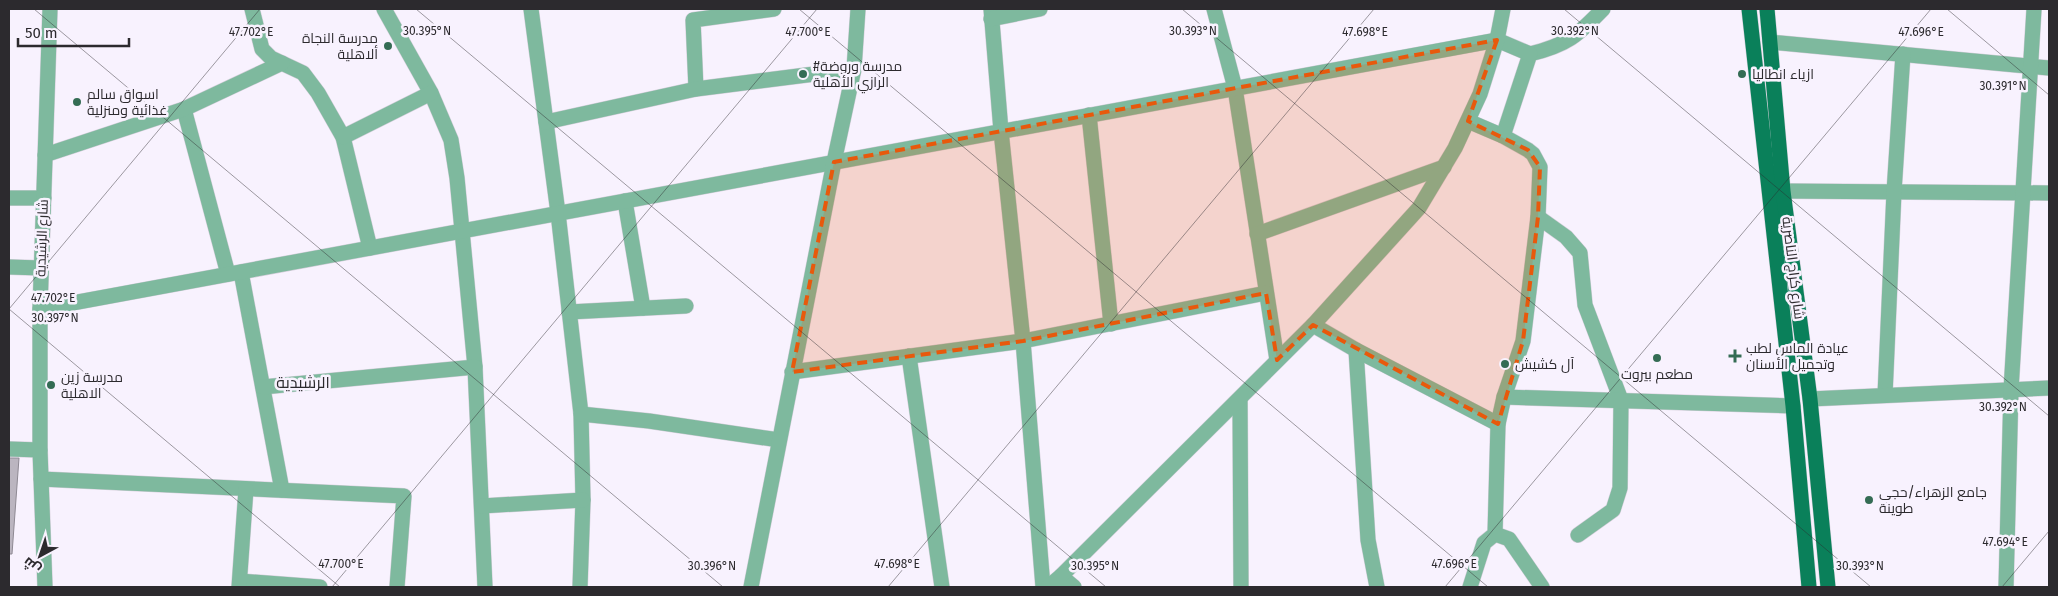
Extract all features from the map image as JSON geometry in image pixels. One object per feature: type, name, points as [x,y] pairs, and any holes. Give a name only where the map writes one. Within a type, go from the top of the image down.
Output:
[{"type":"main road","name":"شارع كراج الناصرية","points":[[1749,9],[1793,406],[1809,587]]},
{"type":"main road","name":"شارع كراج الناصرية","points":[[1767,9],[1783,191],[1810,399],[1828,587]]},
{"type":"street","name":"شارع الرشيدية","points":[[44,587],[40,450],[40,309],[50,9]]},
{"type":"street","points":[[252,9],[262,49],[271,58],[303,73],[318,93],[343,137],[370,248]]},
{"type":"street","points":[[384,9],[431,93],[451,140],[463,231],[475,367],[485,587]]},
{"type":"street","points":[[531,9],[558,213],[580,414],[583,500],[580,587]]},
{"type":"street","points":[[696,89],[693,20],[774,9]]},
{"type":"street","points":[[751,587],[792,372],[854,69],[858,9]]},
{"type":"street","points":[[1040,9],[991,14],[1001,131],[1024,341],[1043,587]]},
{"type":"street","points":[[1214,9],[1235,88],[1277,360]]},
{"type":"street","points":[[1048,587],[1313,325],[1419,208],[1456,148],[1480,94],[1497,40],[1503,9]]},
{"type":"street","points":[[40,309],[1497,40],[1530,54],[1553,49],[1578,34],[1603,9]]},
{"type":"street","points":[[2006,587],[2011,390],[2034,9]]},
{"type":"street","points":[[1770,42],[2049,68]]},
{"type":"street","points":[[1503,136],[1530,54]]},
{"type":"street","points":[[1885,396],[1894,192],[1903,54]]},
{"type":"street","points":[[45,155],[184,109],[282,63]]},
{"type":"street","points":[[546,122],[696,89],[854,69]]},
{"type":"street","points":[[343,137],[431,93]]},
{"type":"street","points":[[184,109],[235,273],[263,387],[282,490]]},
{"type":"street","points":[[1089,115],[1110,324]]},
{"type":"street","points":[[1468,121],[1503,136],[1528,150],[1540,166],[1538,217],[1523,341],[1504,396],[1498,424],[1495,534],[1484,543],[1470,587]]},
{"type":"street","points":[[1257,234],[1444,167]]},
{"type":"street","points":[[1783,191],[2049,193]]},
{"type":"street","points":[[9,198],[44,198]]},
{"type":"street","points":[[625,201],[644,308]]},
{"type":"street","points":[[1538,217],[1566,237],[1580,253],[1585,305],[1621,400],[1620,488],[1613,510],[1578,535]]},
{"type":"street","points":[[9,267],[41,268]]},
{"type":"street","points":[[792,372],[1024,341],[1266,293]]},
{"type":"street","points":[[569,312],[686,306]]},
{"type":"street","points":[[1313,325],[1356,350],[1498,424]]},
{"type":"street","points":[[1356,350],[1368,540],[1377,587]]},
{"type":"street","points":[[910,356],[942,587]]},
{"type":"street","points":[[263,387],[475,367]]},
{"type":"street","points":[[1810,399],[2049,388]]},
{"type":"street","points":[[1504,396],[1793,406]]},
{"type":"street","points":[[1240,399],[1241,587]]},
{"type":"street","points":[[580,414],[649,421],[779,440]]},
{"type":"street","points":[[9,449],[40,450]]},
{"type":"street","points":[[42,479],[404,496],[397,587]]},
{"type":"street","points":[[246,488],[239,584],[320,587]]},
{"type":"street","points":[[482,506],[583,500]]},
{"type":"street","points":[[1495,534],[1509,539],[1542,587]]},
{"type":"street","points":[[1061,576],[1074,587]]},
{"type":"highlighted area","points":[[1497,40],[1468,121],[1528,150],[1540,167],[1538,217],[1523,341],[1498,424],[1313,325],[1277,360],[1266,293],[1023,341],[792,372],[834,162]]},
{"type":"building","points":[[9,458],[19,458],[12,554],[9,554]]},
{"type":"place","name":"مدرسة النجاة ألاهلية","points":[[388,46]]},
{"type":"place","name":"#مدرسة وروضة الرازي الأهلية","points":[[803,74]]},
{"type":"place","name":"ازياء انطاليا","points":[[1742,74]]},
{"type":"place","name":"اسواق سالم غذائية ومنزلية","points":[[77,102]]},
{"type":"place","name":"عيادة الماس لطب وتجميل الأسنان","points":[[1735,356]]},
{"type":"place","name":"مطعم بيروت","points":[[1657,358]]},
{"type":"place","name":"آل كشيش","points":[[1505,364]]},
{"type":"place","name":"مدرسة زين الاهلية","points":[[51,385]]},
{"type":"place","name":"جامع الزهراء/حجي طوينة","points":[[1869,500]]},
{"type":"district","name":"الرشيدية","points":[[303,382]]}]
